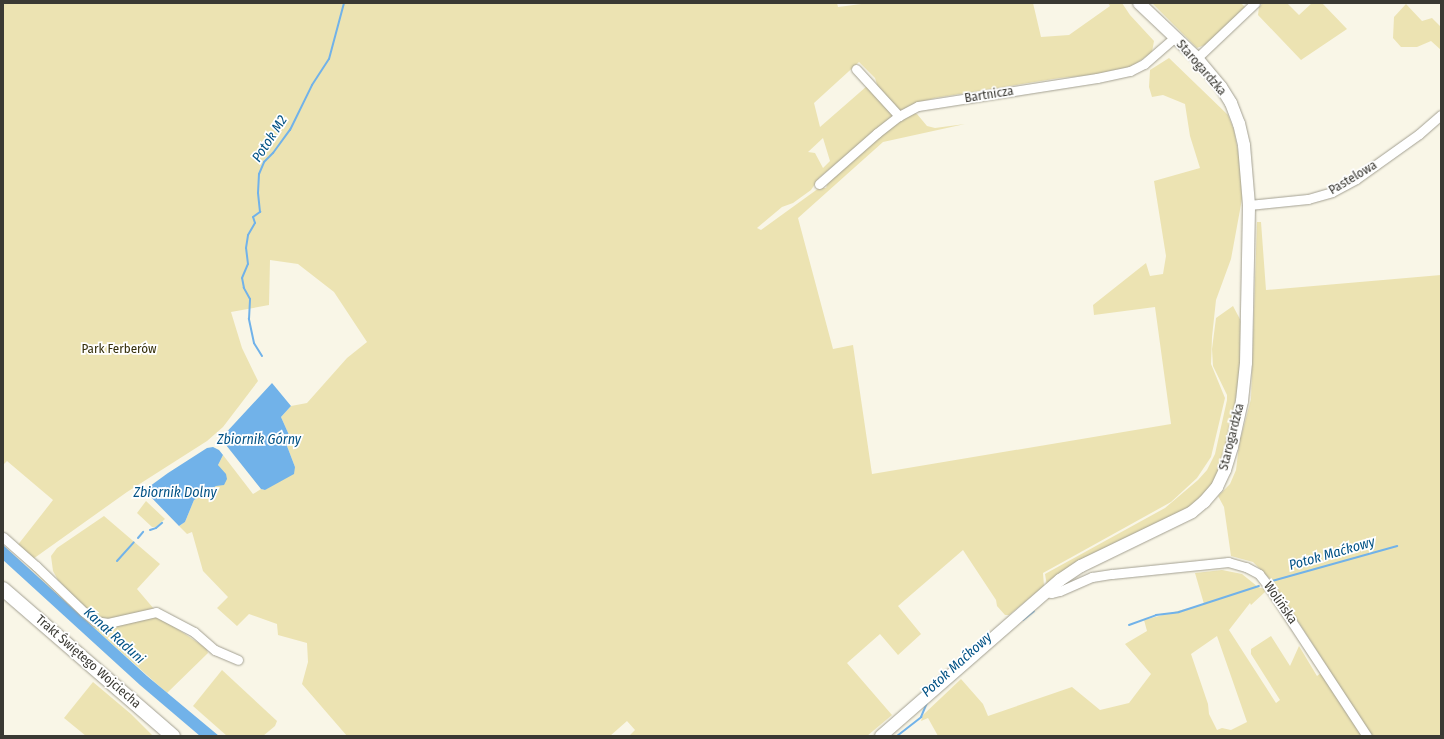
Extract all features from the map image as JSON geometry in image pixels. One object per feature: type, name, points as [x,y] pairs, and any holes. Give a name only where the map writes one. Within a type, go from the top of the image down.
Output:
[{"type":"main road","name":"Starogardzka","points":[[881,736],[1046,592],[1082,566],[1192,512],[1204,502],[1217,487],[1225,470],[1232,447],[1244,389],[1249,205],[1247,169],[1239,124],[1231,103],[1221,87],[1197,58],[1139,3]]},
{"type":"main road","name":"Trakt Świętego Wojciecha","points":[[3,589],[173,736]]},
{"type":"street","points":[[1197,58],[1255,3]]},
{"type":"street","name":"Bartnicza","points":[[819,184],[898,116],[918,106],[1097,78],[1130,71],[1144,64],[1175,37]]},
{"type":"street","points":[[856,69],[898,116]]},
{"type":"street","name":"Pastelowa","points":[[1249,205],[1308,200],[1332,192],[1356,179],[1419,134],[1441,114]]},
{"type":"street","points":[[3,537],[95,621],[108,623],[156,612],[194,632],[215,650],[238,660]]},
{"type":"street","name":"Wolińska","points":[[1046,592],[1051,593],[1060,591],[1092,577],[1112,574],[1228,562],[1246,567],[1259,574],[1270,587],[1367,736]]},
{"type":"green space","name":"Park Ferberów","points":[[3,3],[837,3],[838,7],[869,3],[1033,3],[1041,37],[1069,35],[1110,6],[1108,3],[1122,3],[1130,15],[1154,41],[1152,52],[1133,66],[1093,75],[1060,78],[935,98],[920,102],[899,112],[880,94],[875,78],[859,62],[814,103],[820,127],[867,86],[893,116],[819,178],[811,190],[793,203],[782,207],[757,228],[761,230],[819,188],[826,188],[829,179],[875,137],[913,112],[917,114],[927,126],[935,128],[965,124],[883,142],[798,218],[833,349],[853,345],[872,474],[1171,424],[1155,307],[1094,315],[1093,305],[1146,263],[1150,276],[1163,274],[1166,256],[1154,181],[1200,168],[1190,136],[1185,104],[1163,95],[1152,97],[1149,87],[1150,70],[1169,58],[1228,115],[1234,130],[1241,167],[1242,199],[1231,259],[1216,300],[1211,364],[1225,398],[1211,457],[1197,478],[1171,502],[1043,573],[1044,586],[1009,615],[1005,615],[997,606],[996,600],[963,550],[898,606],[921,634],[898,655],[880,634],[847,663],[892,715],[867,736],[629,736],[635,730],[627,721],[610,736],[347,736],[302,684],[308,662],[307,643],[278,635],[277,624],[249,614],[237,626],[217,608],[228,597],[203,571],[192,532],[187,534],[179,526],[185,522],[194,500],[216,486],[220,469],[218,465],[223,455],[253,494],[261,489],[265,490],[295,467],[287,446],[289,435],[281,417],[291,406],[307,403],[347,358],[367,342],[334,292],[298,264],[270,260],[269,305],[231,312],[242,348],[258,381],[223,427],[207,441],[127,492],[33,559],[17,546],[53,500],[7,461],[3,465]],"holes":[[[823,138],[830,161],[823,168],[815,153],[808,152]]]},
{"type":"green space","points":[[1152,3],[1241,3],[1245,7],[1207,44],[1197,48]]},
{"type":"green space","points":[[1263,3],[1287,3],[1299,15],[1312,3],[1322,3],[1347,29],[1301,60],[1258,15],[1259,7]]},
{"type":"green space","points":[[1406,4],[1422,21],[1432,18],[1441,27],[1441,50],[1431,41],[1417,47],[1401,47],[1393,38],[1394,17]]},
{"type":"green space","points":[[1257,222],[1261,222],[1266,290],[1441,275],[1441,736],[938,736],[928,718],[921,721],[923,715],[961,679],[983,704],[988,716],[1072,687],[1100,710],[1129,703],[1151,674],[1125,644],[1147,631],[1144,620],[1204,604],[1195,573],[1222,570],[1242,574],[1258,587],[1264,589],[1265,592],[1251,605],[1250,603],[1229,630],[1276,703],[1280,700],[1251,654],[1251,649],[1271,636],[1290,666],[1299,646],[1317,676],[1328,668],[1272,581],[1253,562],[1231,556],[1224,507],[1218,496],[1230,484],[1236,470],[1240,437],[1251,399]],"holes":[[[1217,636],[1247,722],[1231,730],[1222,728],[1217,730],[1209,714],[1208,704],[1191,654]]]},
{"type":"green space","points":[[1233,306],[1242,323],[1241,367],[1227,451],[1215,480],[1201,498],[1191,506],[1047,586],[1045,574],[1165,508],[1198,480],[1207,470],[1215,454],[1227,400],[1227,395],[1213,366],[1212,349],[1216,318]]},
{"type":"green space","points":[[146,501],[165,519],[156,527],[152,527],[137,513]]},
{"type":"green space","points":[[104,516],[160,564],[137,589],[154,609],[116,619],[102,620],[90,613],[58,580],[53,571],[51,556],[57,548]]},
{"type":"green space","points":[[28,564],[92,621],[100,626],[110,626],[150,615],[161,618],[206,648],[208,653],[167,693],[75,611],[27,565]]},
{"type":"green space","points":[[222,670],[277,721],[275,726],[263,736],[227,736],[193,706]]},
{"type":"green space","points":[[93,682],[131,714],[153,736],[86,736],[64,718]]},
{"type":"water","name":"Zbiornik Górny","points":[[272,383],[291,406],[281,417],[289,435],[287,446],[295,467],[294,474],[265,490],[261,489],[222,440],[222,437]]},
{"type":"water","name":"Zbiornik Dolny","points":[[213,447],[219,450],[223,455],[218,465],[226,474],[227,479],[224,485],[216,486],[194,500],[185,522],[179,526],[146,492],[146,489],[207,448]]},
{"type":"water","points":[[3,545],[147,676],[219,736],[200,736],[140,685],[3,560]]},
{"type":"waterway","name":"Potok M2","points":[[262,356],[254,343],[249,319],[250,299],[244,288],[242,278],[248,264],[246,248],[248,235],[255,223],[253,217],[260,212],[258,193],[259,174],[264,162],[273,153],[290,130],[312,85],[329,59],[344,3]]},
{"type":"waterway","name":"Potok M2","points":[[150,530],[156,528],[162,523]]},
{"type":"waterway","name":"Potok M2","points":[[138,538],[143,532]]},
{"type":"waterway","name":"Potok M2","points":[[117,561],[134,542]]},
{"type":"waterway","name":"Potok Maćkowy","points":[[1272,581],[1397,546]]},
{"type":"waterway","name":"Potok Maćkowy","points":[[1129,625],[1156,615],[1179,612],[1259,586]]},
{"type":"waterway","name":"Potok Maćkowy","points":[[1023,620],[1034,611]]},
{"type":"waterway","name":"Potok Maćkowy","points":[[897,736],[921,717],[927,703]]},
{"type":"water label","name":"Kanał Raduni","points":[[114,636]]}]
